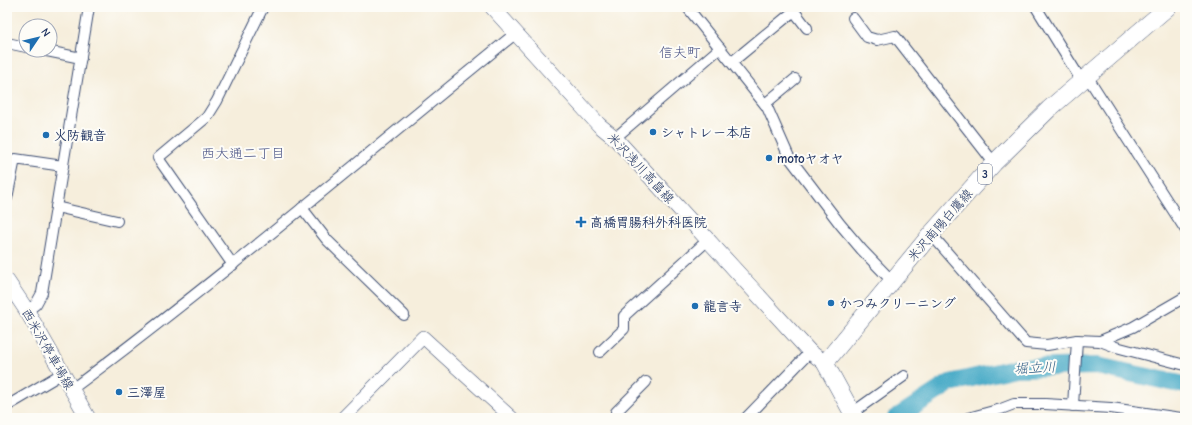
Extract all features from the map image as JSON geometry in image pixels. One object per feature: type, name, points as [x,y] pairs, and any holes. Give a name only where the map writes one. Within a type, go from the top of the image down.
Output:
[{"type":"main road","name":"米沢浅川高畠線","points":[[492,7],[599,125],[615,138],[810,352],[825,363]]},
{"type":"main road","name":"米沢南陽白鷹線","points":[[825,363],[931,234],[994,163],[1049,109],[1168,7]]},
{"type":"main road","name":"西米沢停車場線","points":[[7,281],[27,311],[88,418]]},
{"type":"main road","points":[[825,363],[854,416]]},
{"type":"street","points":[[27,311],[36,304],[42,293],[89,7]]},
{"type":"street","points":[[233,265],[158,158],[207,117],[217,101],[263,7]]},
{"type":"street","points":[[687,7],[765,104],[789,157],[840,224],[892,282]]},
{"type":"street","points":[[1036,7],[1185,229]]},
{"type":"street","points":[[732,62],[794,11],[807,28]]},
{"type":"street","points":[[853,18],[866,37],[877,40],[895,36],[994,163]]},
{"type":"street","points":[[72,389],[143,336],[233,265],[516,33]]},
{"type":"street","points":[[7,43],[18,45]]},
{"type":"street","points":[[615,138],[720,48]]},
{"type":"street","points":[[58,53],[81,58]]},
{"type":"street","points":[[765,104],[795,79]]},
{"type":"street","points":[[7,198],[15,159],[63,166]]},
{"type":"street","points":[[56,207],[117,221]]},
{"type":"street","points":[[302,208],[326,240],[404,315]]},
{"type":"street","points":[[931,234],[1026,343],[1047,345],[1100,341],[1133,327],[1185,296]]},
{"type":"street","points":[[600,352],[624,329],[624,316],[708,240]]},
{"type":"street","points":[[343,418],[423,337],[512,418]]},
{"type":"street","points":[[1100,341],[1116,347],[1185,365]]},
{"type":"street","points":[[1073,406],[1077,342]]},
{"type":"street","points":[[746,418],[810,352]]},
{"type":"street","points":[[7,406],[63,374]]},
{"type":"street","points":[[854,416],[904,376]]},
{"type":"street","points":[[622,418],[616,412],[646,382]]},
{"type":"street","points":[[968,418],[1014,404],[1044,404],[1111,408],[1181,418]]},
{"type":"waterway","name":"堀立川","points":[[896,418],[950,383],[1015,368],[1097,366],[1185,385]]},
{"type":"place","name":"シャトレー本店","points":[[653,132]]},
{"type":"place","name":"火防観音","points":[[46,135]]},
{"type":"place","name":"motoヤオヤ","points":[[769,158]]},
{"type":"place","name":"高橋胃腸科外科医院","points":[[581,222]]},
{"type":"place","name":"かつみクリーニング","points":[[831,303]]},
{"type":"place","name":"龍言寺","points":[[695,306]]},
{"type":"place","name":"三澤屋","points":[[119,392]]},
{"type":"district","name":"信夫町","points":[[680,52]]},
{"type":"district","name":"西大通二丁目","points":[[243,153]]}]
